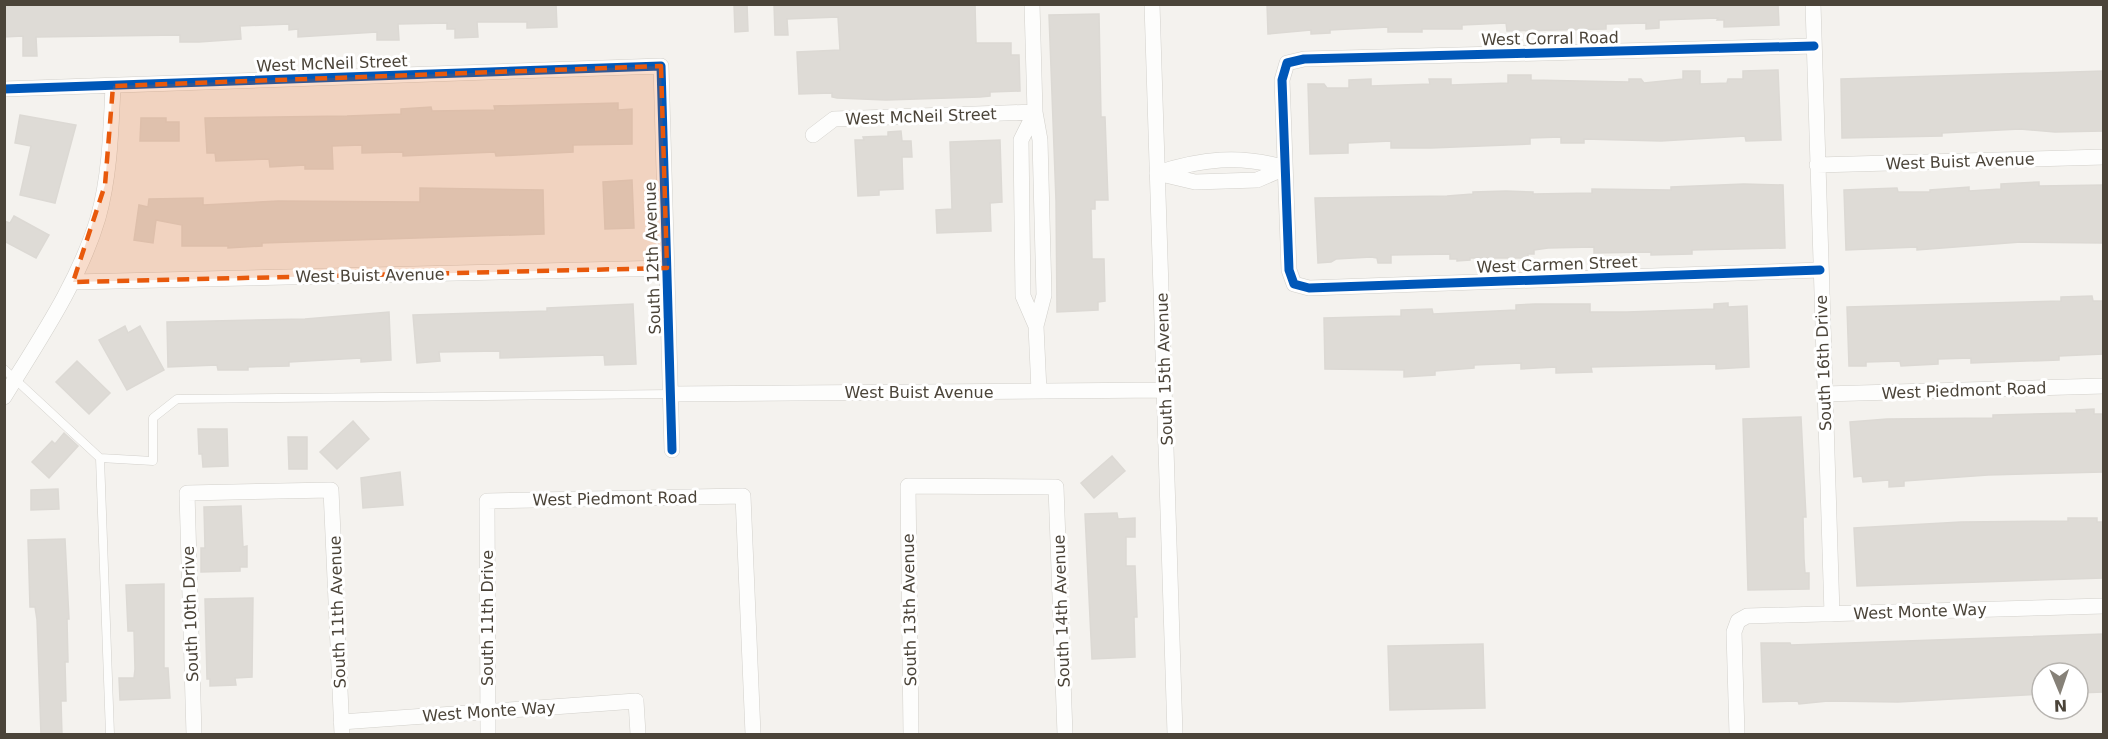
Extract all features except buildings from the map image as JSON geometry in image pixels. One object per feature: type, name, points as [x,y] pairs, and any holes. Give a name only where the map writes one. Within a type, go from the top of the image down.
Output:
[{"type":"street","points":[[1032,4],[1035,112],[1040,140],[1044,295],[1036,326],[1039,391]]},
{"type":"street","name":"South 15th Avenue","points":[[1152,4],[1175,735]]},
{"type":"street","name":"South 16th Drive","points":[[1813,4],[1832,614]]},
{"type":"street","name":"West Corral Road","points":[[1285,168],[1282,80],[1287,63],[1304,59],[1814,46]]},
{"type":"street","name":"West McNeil Street","points":[[4,89],[661,66]]},
{"type":"street","name":"South 12th Avenue","points":[[661,66],[672,450]]},
{"type":"street","points":[[4,397],[10,373],[73,282],[98,218],[105,184],[113,86]]},
{"type":"street","points":[[1035,112],[1021,140],[1023,296],[1036,326]]},
{"type":"street","name":"West McNeil Street","points":[[813,135],[834,119],[1035,112]]},
{"type":"street","name":"West Buist Avenue","points":[[1817,165],[2103,157]]},
{"type":"street","points":[[1157,173],[1195,161],[1257,159],[1285,168]]},
{"type":"street","points":[[1228,160],[1229,181]]},
{"type":"street","points":[[1157,173],[1196,182],[1257,180],[1285,168]]},
{"type":"street","name":"West Carmen Street","points":[[1285,168],[1289,270],[1294,284],[1321,287],[1820,270]]},
{"type":"street","name":"West Buist Avenue","points":[[73,282],[668,268]]},
{"type":"street","points":[[1024,272],[1043,271]]},
{"type":"street","name":"West Piedmont Road","points":[[1824,394],[2103,386]]},
{"type":"street","name":"West Buist Avenue","points":[[672,394],[1165,390]]},
{"type":"street","name":"South 13th Avenue","points":[[911,735],[908,486],[1056,487]]},
{"type":"street","name":"South 14th Avenue","points":[[1056,487],[1065,735]]},
{"type":"street","name":"South 10th Drive","points":[[194,735],[187,493],[332,490]]},
{"type":"street","name":"South 11th Avenue","points":[[332,490],[342,728]]},
{"type":"street","name":"West Piedmont Road","points":[[487,501],[743,496],[753,735]]},
{"type":"street","name":"South 11th Drive","points":[[487,501],[488,735]]},
{"type":"street","name":"West Monte Way","points":[[1737,735],[1734,632],[1738,621],[1747,616],[2103,606]]},
{"type":"street","name":"West Monte Way","points":[[342,728],[488,710],[636,701],[638,735]]},
{"type":"lane","points":[[10,373],[100,458],[153,461],[153,418],[177,399],[672,394]]},
{"type":"lane","points":[[100,458],[110,735]]},
{"type":"highlighted area","points":[[661,66],[667,268],[73,282],[105,185],[113,86]]},
{"type":"cycle path","points":[[1814,46],[1304,59],[1287,63],[1282,80],[1289,270],[1294,284],[1309,288],[1820,270]]},
{"type":"cycle path","points":[[4,89],[661,66],[672,450]]}]
